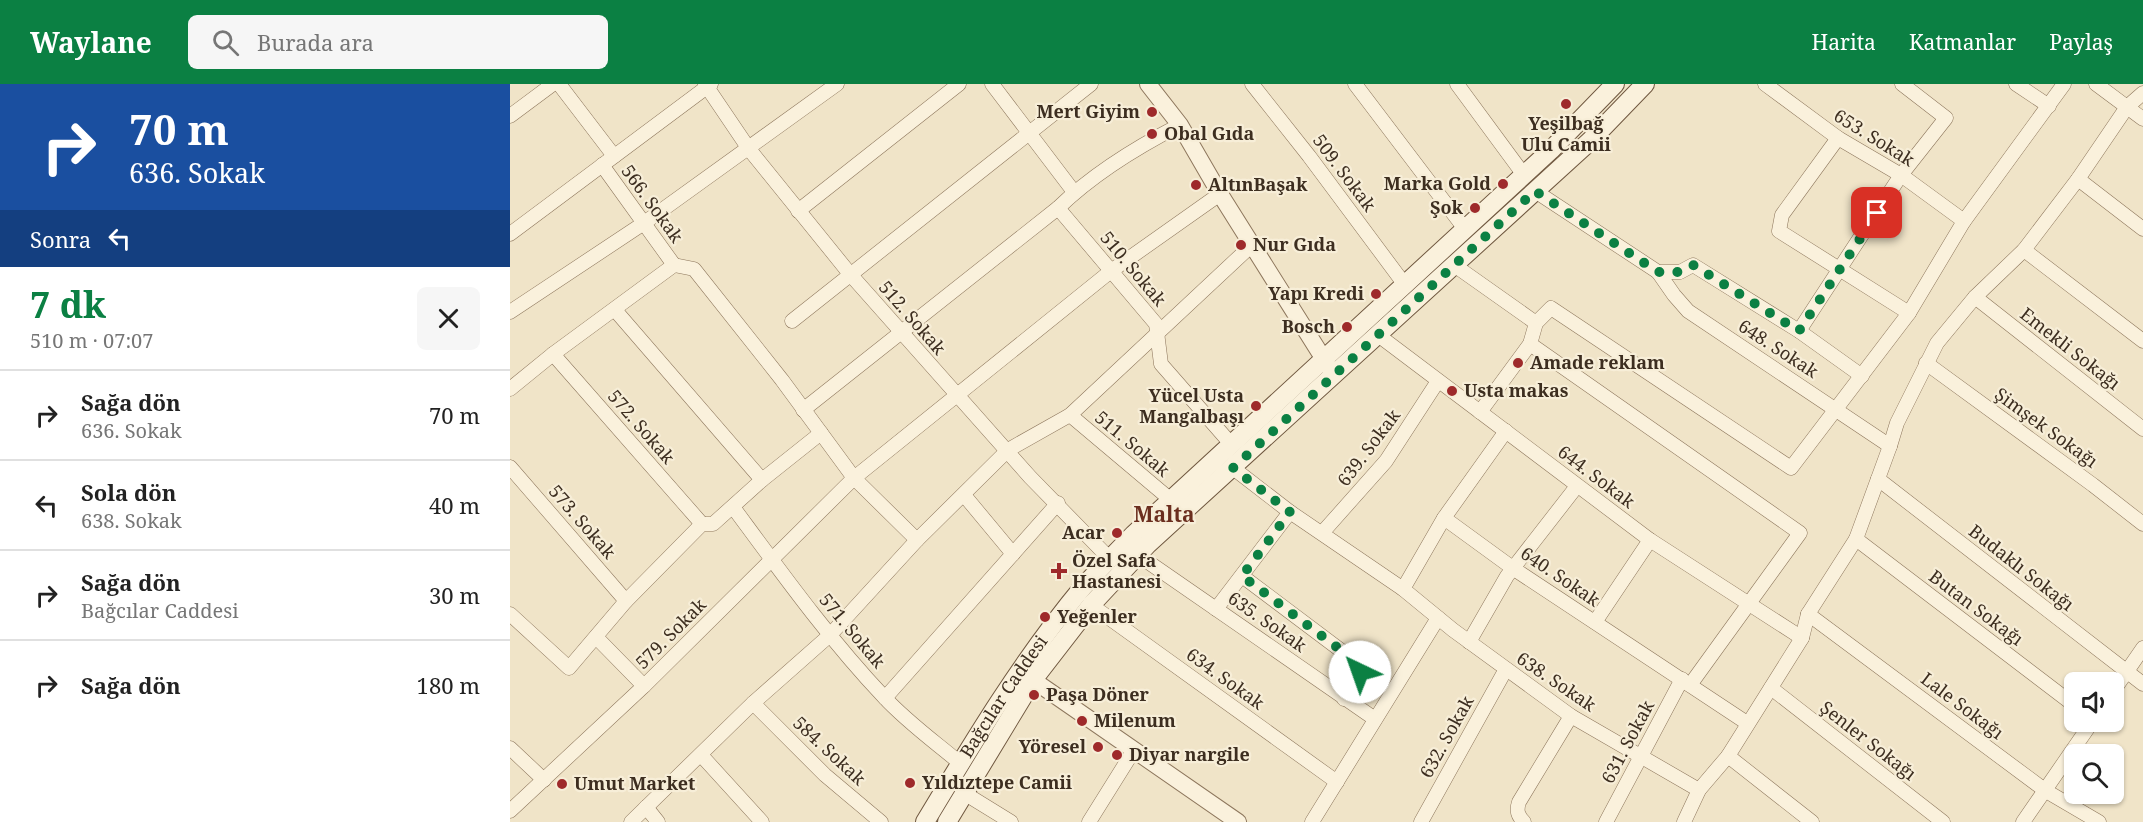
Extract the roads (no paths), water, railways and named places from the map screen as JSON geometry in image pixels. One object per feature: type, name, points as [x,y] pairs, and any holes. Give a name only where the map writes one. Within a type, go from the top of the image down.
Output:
[{"type":"main road","name":"Bağcılar Caddesi","points":[[946,822],[1033,680],[1091,605],[1138,555],[1233,468],[1405,285],[1551,150],[1615,84]]},
{"type":"main road","name":"Bağcılar Caddesi","points":[[925,822],[960,763],[1039,646],[1084,586],[1110,559],[1232,444],[1329,367],[1378,334],[1590,141],[1645,84]]},
{"type":"street","points":[[510,116],[553,84]]},
{"type":"street","name":"566. Sokak","points":[[559,84],[614,156]]},
{"type":"street","points":[[510,312],[644,223],[837,84]]},
{"type":"street","points":[[798,211],[959,84]]},
{"type":"street","points":[[992,84],[1030,131],[1074,192]]},
{"type":"street","points":[[792,321],[1091,84]]},
{"type":"street","name":"509. Sokak","points":[[1252,84],[1405,285]]},
{"type":"street","points":[[1355,84],[1465,229]]},
{"type":"street","points":[[1457,84],[1524,175]]},
{"type":"street","name":"653. Sokak","points":[[1765,84],[1838,138],[1901,175],[1964,221]]},
{"type":"street","points":[[1799,331],[1901,175],[1946,118],[1902,84]]},
{"type":"street","points":[[2016,84],[2049,106]]},
{"type":"street","points":[[1480,412],[1530,344],[1536,323],[1551,308],[1791,468],[1909,313],[1964,221],[2064,84]]},
{"type":"street","points":[[2096,84],[2143,119]]},
{"type":"street","points":[[510,234],[707,85]]},
{"type":"street","name":"512. Sokak","points":[[707,85],[749,149],[850,274],[1030,477],[1058,503],[1110,559]]},
{"type":"street","points":[[1154,86],[1180,124],[1220,194],[1329,367]]},
{"type":"street","points":[[1684,822],[1699,790],[1728,756],[1802,638],[1808,614],[1856,539],[1897,423],[1937,343],[1975,297],[2024,250],[2078,179],[2127,107],[2143,93]]},
{"type":"street","points":[[803,410],[1074,192],[1147,142],[1180,124]]},
{"type":"street","points":[[1838,138],[1782,215],[1779,231],[1909,313]]},
{"type":"street","name":"566. Sokak","points":[[602,165],[674,265]]},
{"type":"street","points":[[2078,179],[2143,229]]},
{"type":"street","points":[[1535,191],[1658,272],[1680,272],[1693,265],[1799,331],[1862,376]]},
{"type":"street","name":"579. Sokak","points":[[510,811],[644,686],[854,478],[1111,271],[1220,194]]},
{"type":"street","name":"510. Sokak","points":[[1058,207],[1156,324],[1161,364],[1232,444]]},
{"type":"street","points":[[631,822],[753,703],[830,635],[917,540],[1008,450],[1070,415],[1253,244]]},
{"type":"street","points":[[2024,250],[2143,341]]},
{"type":"street","points":[[510,389],[553,354],[674,265],[694,269],[854,478],[917,540]]},
{"type":"street","points":[[1454,265],[1536,323]]},
{"type":"street","name":"648. Sokak","points":[[1658,272],[1688,311],[1890,446]]},
{"type":"street","name":"Emekli Sokağı","points":[[1975,297],[2143,429]]},
{"type":"street","points":[[615,310],[762,480]]},
{"type":"street","name":"644. Sokak","points":[[1378,334],[1650,540],[1802,638]]},
{"type":"street","name":"631. Sokak","points":[[1530,344],[1800,533],[1749,605],[1686,682],[1640,756],[1606,822]]},
{"type":"street","name":"572. Sokak","points":[[553,354],[702,524]]},
{"type":"street","name":"Şimşek Sokağı","points":[[1926,363],[2093,484],[2143,524]]},
{"type":"street","name":"639. Sokak","points":[[1322,533],[1386,460],[1438,381]]},
{"type":"street","name":"511. Sokak","points":[[1070,415],[1171,500]]},
{"type":"street","points":[[1402,589],[1444,518],[1506,431]]},
{"type":"street","points":[[510,614],[568,668],[626,601],[702,524],[713,524],[762,480],[821,433]]},
{"type":"street","name":"573. Sokak","points":[[510,467],[626,601]]},
{"type":"street","name":"638. Sokak","points":[[1233,468],[1290,512],[1402,589],[1437,618],[1571,716],[1699,790]]},
{"type":"street","name":"Budaklı Sokağı","points":[[1878,479],[2143,684]]},
{"type":"street","points":[[1469,642],[1507,576],[1577,486]]},
{"type":"street","points":[[964,495],[1013,554]]},
{"type":"street","points":[[885,698],[1058,503]]},
{"type":"street","name":"571. Sokak","points":[[734,507],[830,635],[885,698],[960,763]]},
{"type":"street","points":[[1216,609],[1290,512]]},
{"type":"street","name":"640. Sokak","points":[[1444,518],[1514,569],[1747,723]]},
{"type":"street","name":"Butan Sokağı","points":[[1856,539],[2064,697]]},
{"type":"street","points":[[1595,622],[1650,540]]},
{"type":"street","name":"635. Sokak","points":[[1138,555],[1375,719]]},
{"type":"street","points":[[1242,576],[1355,661],[1360,672],[1344,699]]},
{"type":"street","name":"634. Sokak","points":[[1091,605],[1337,782]]},
{"type":"street","name":"Lale Sokağı","points":[[1808,614],[2046,791],[2099,822]]},
{"type":"street","points":[[1312,822],[1437,618]]},
{"type":"street","points":[[596,637],[644,686]]},
{"type":"street","points":[[2124,674],[2143,648]]},
{"type":"street","name":"632. Sokak","points":[[1421,822],[1506,669]]},
{"type":"street","points":[[1033,680],[1238,822]]},
{"type":"street","name":"Şenler Sokağı","points":[[1771,688],[1943,822]]},
{"type":"street","name":"584. Sokak","points":[[753,703],[825,776],[881,822]]},
{"type":"street","points":[[1524,822],[1518,815],[1519,802],[1571,716]]},
{"type":"street","points":[[2023,822],[2085,732]]},
{"type":"street","points":[[510,748],[544,780]]},
{"type":"street","points":[[1089,822],[1134,750]]},
{"type":"street","points":[[701,755],[762,822]]},
{"type":"street","points":[[1728,756],[1812,822]]},
{"type":"street","points":[[964,793],[1011,822]]},
{"type":"street","points":[[646,807],[658,822]]},
{"type":"place","name":"Yeşilbağ Ulu Camii","points":[[1566,104]]},
{"type":"place","name":"Mert Giyim","points":[[1152,112]]},
{"type":"place","name":"Obal Gıda","points":[[1152,134]]},
{"type":"place","name":"Marka Gold","points":[[1503,184]]},
{"type":"place","name":"AltınBaşak","points":[[1196,185]]},
{"type":"place","name":"Şok","points":[[1475,208]]},
{"type":"place","name":"Nur Gıda","points":[[1241,245]]},
{"type":"place","name":"Yapı Kredi","points":[[1376,294]]},
{"type":"place","name":"Bosch","points":[[1347,327]]},
{"type":"place","name":"Amade reklam","points":[[1518,363]]},
{"type":"place","name":"Usta makas","points":[[1452,391]]},
{"type":"place","name":"Yücel Usta Mangalbaşı","points":[[1256,406]]},
{"type":"place","name":"Acar","points":[[1117,533]]},
{"type":"place","name":"Özel Safa Hastanesi","points":[[1059,571]]},
{"type":"place","name":"Yeğenler","points":[[1045,617]]},
{"type":"place","name":"Paşa Döner","points":[[1034,695]]},
{"type":"place","name":"Milenum","points":[[1082,721]]},
{"type":"place","name":"Yöresel","points":[[1098,747]]},
{"type":"place","name":"Diyar nargile","points":[[1117,755]]},
{"type":"place","name":"Yıldıztepe Camii","points":[[910,783]]},
{"type":"place","name":"Umut Market","points":[[562,784]]},
{"type":"district","name":"Malta","points":[[1164,515]]}]
